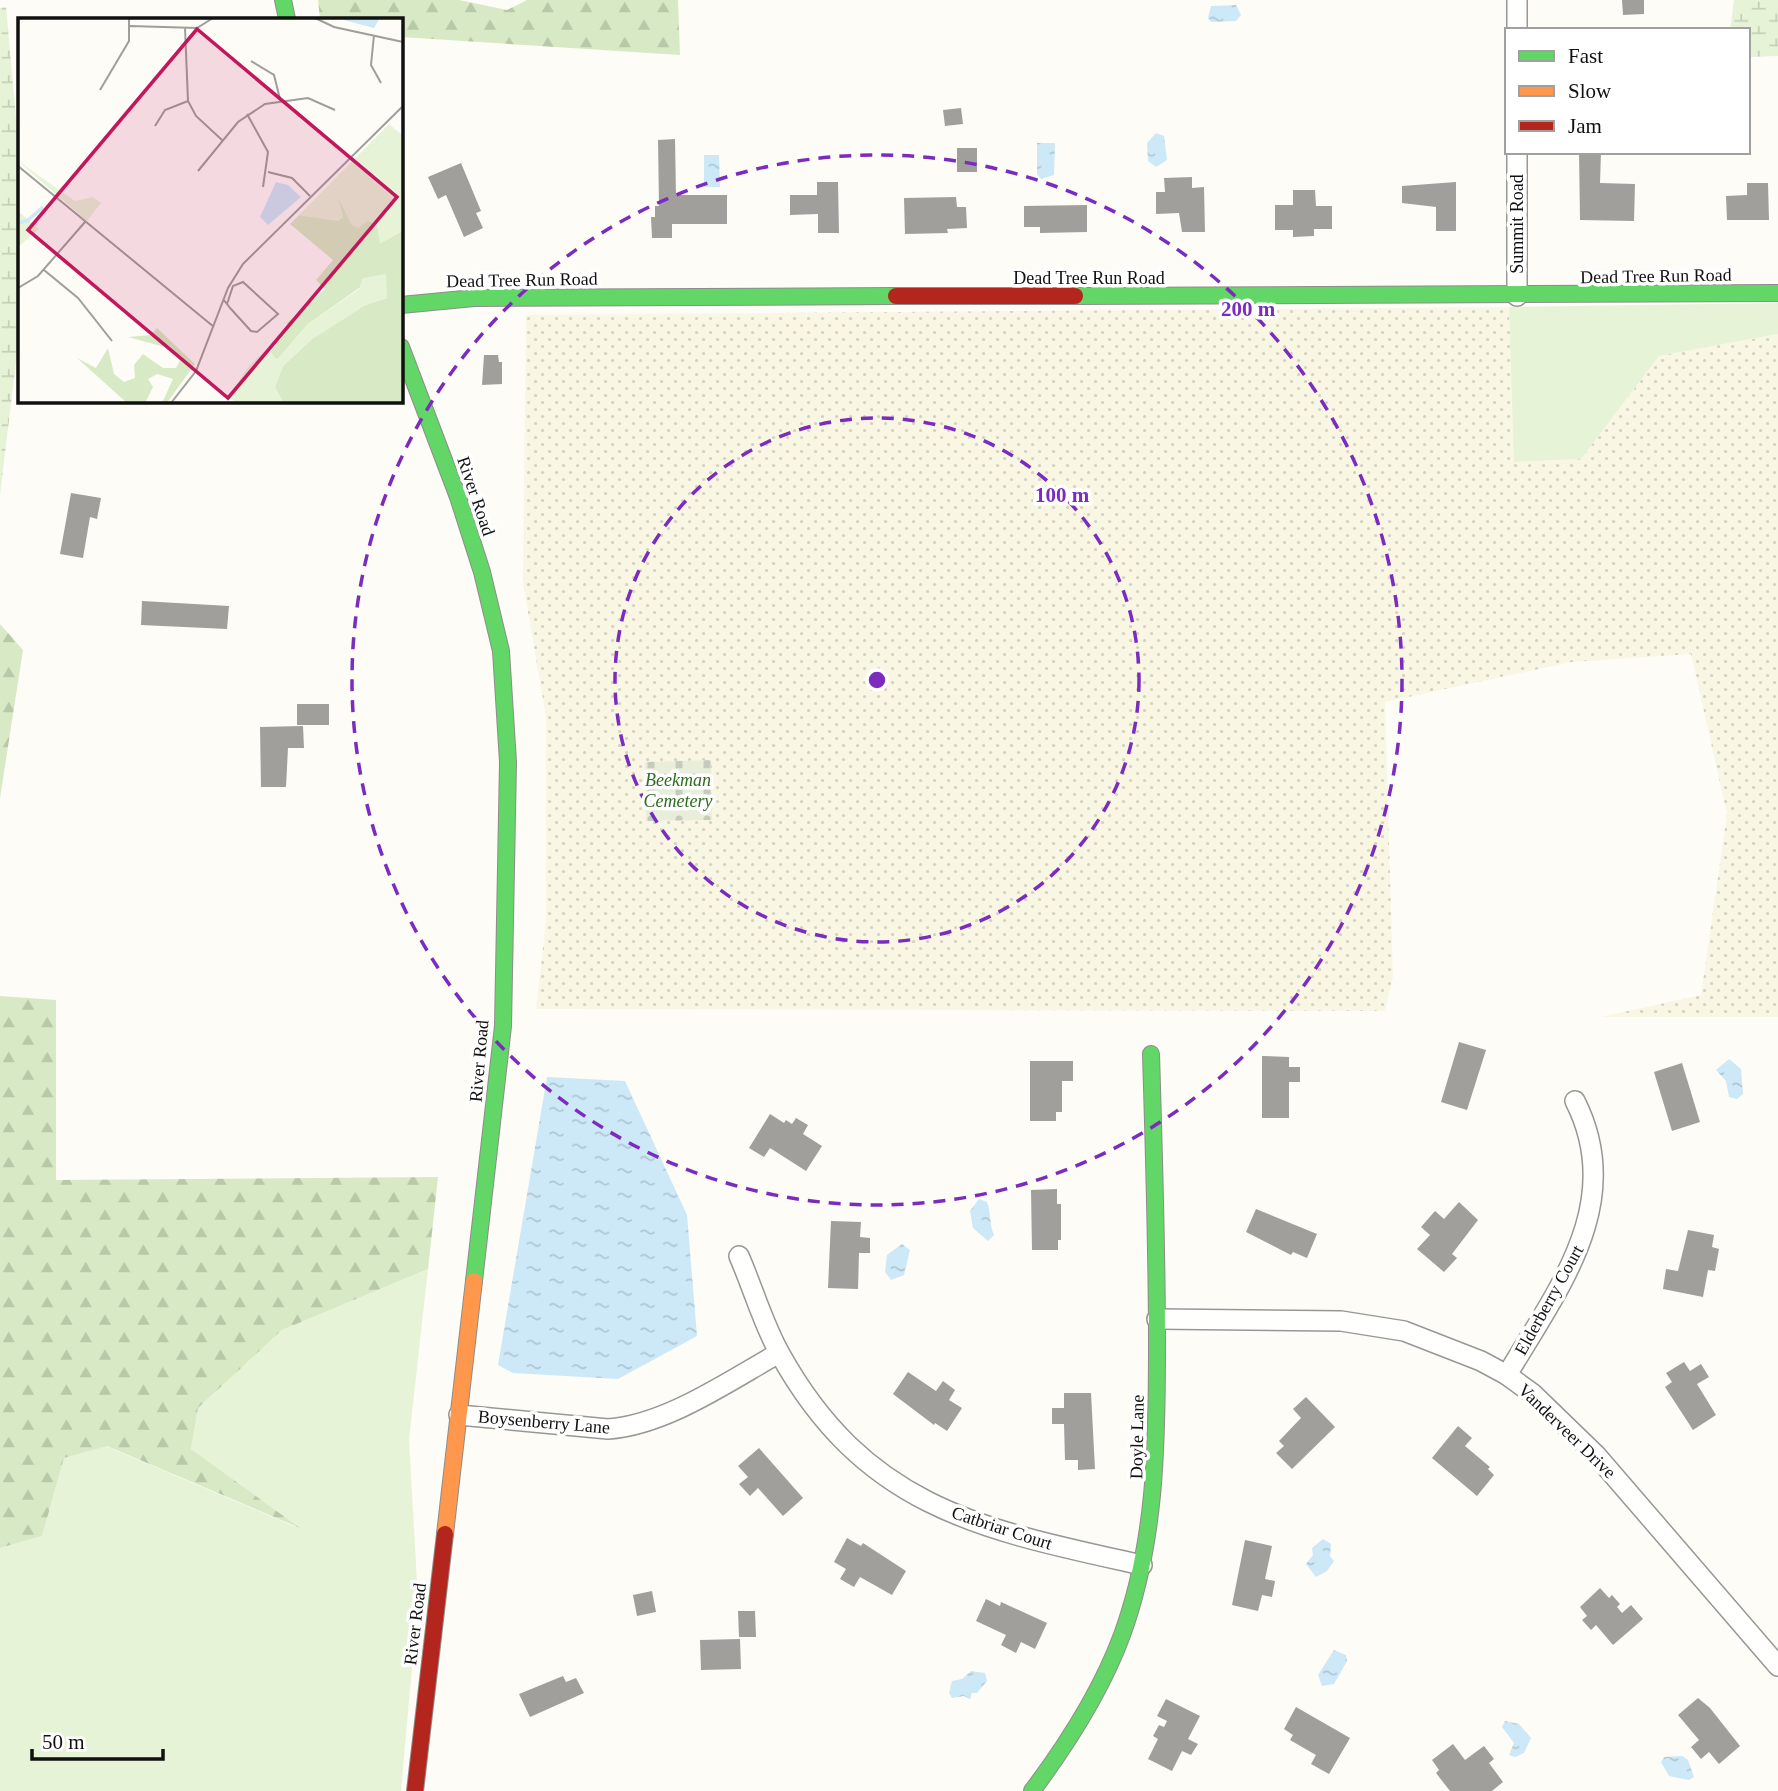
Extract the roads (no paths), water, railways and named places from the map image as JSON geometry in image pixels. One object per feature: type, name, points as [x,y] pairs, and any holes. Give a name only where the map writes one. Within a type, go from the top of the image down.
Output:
[{"type":"street","points":[[283,0],[288,18]]},
{"type":"street","points":[[1517,0],[1517,28]]},
{"type":"street","name":"Summit Road","points":[[1517,154],[1517,296]]},
{"type":"street","name":"Dead Tree Run Road","points":[[402,305],[474,298],[1778,293]]},
{"type":"street","name":"River Road","points":[[402,350],[458,497],[482,572],[505,681],[508,762],[503,1026],[415,1791]]},
{"type":"street","name":"Doyle Lane","points":[[1034,1790],[1096,1698],[1130,1612],[1142,1565],[1155,1487],[1157,1319],[1151,1054]]},
{"type":"street","name":"Elderberry Court","points":[[1507,1375],[1572,1263],[1588,1226],[1593,1191],[1592,1156],[1584,1119],[1575,1101]]},
{"type":"street","name":"Catbriar Court","points":[[739,1256],[779,1353],[812,1404],[842,1438],[900,1487],[965,1521],[1020,1538],[1142,1565]]},
{"type":"street","name":"Vanderveer Drive","points":[[1157,1319],[1278,1318],[1341,1321],[1391,1329],[1481,1361],[1507,1375],[1534,1394],[1597,1455],[1778,1666]]},
{"type":"street","name":"Boysenberry Lane","points":[[459,1415],[608,1429],[627,1427],[654,1420],[779,1353]]},
{"type":"water","points":[[1236,5],[1241,15],[1236,21],[1211,22],[1208,18],[1211,6]]},
{"type":"water","points":[[1156,133],[1164,136],[1167,160],[1156,167],[1148,161],[1147,143]]},
{"type":"water","points":[[1037,143],[1055,143],[1054,175],[1041,179],[1037,174]]},
{"type":"water","points":[[704,155],[719,155],[720,187],[704,187]]},
{"type":"water","points":[[1729,1059],[1741,1069],[1743,1094],[1737,1099],[1729,1097],[1726,1081],[1716,1070]]},
{"type":"water","points":[[547,1077],[625,1081],[687,1215],[697,1336],[618,1379],[513,1373],[498,1365]]},
{"type":"water","points":[[979,1199],[987,1202],[988,1206],[994,1235],[988,1241],[973,1228],[970,1211]]},
{"type":"water","points":[[902,1244],[910,1250],[904,1275],[891,1280],[885,1272],[887,1255]]},
{"type":"water","points":[[1323,1539],[1331,1544],[1330,1556],[1334,1561],[1327,1571],[1316,1577],[1306,1564],[1313,1555],[1312,1548]]},
{"type":"water","points":[[1334,1650],[1346,1655],[1347,1661],[1334,1684],[1322,1686],[1318,1675]]},
{"type":"water","points":[[971,1671],[985,1673],[987,1681],[977,1693],[972,1693],[970,1699],[964,1696],[952,1698],[949,1693],[952,1681],[962,1679]]},
{"type":"water","points":[[1505,1721],[1519,1724],[1531,1738],[1524,1753],[1515,1757],[1509,1755],[1514,1743],[1502,1727]]},
{"type":"water","points":[[1682,1756],[1688,1760],[1694,1777],[1689,1780],[1669,1776],[1661,1762],[1664,1757]]},
{"type":"park label","name":"Beekman Cemetery","points":[[678,790]]}]
